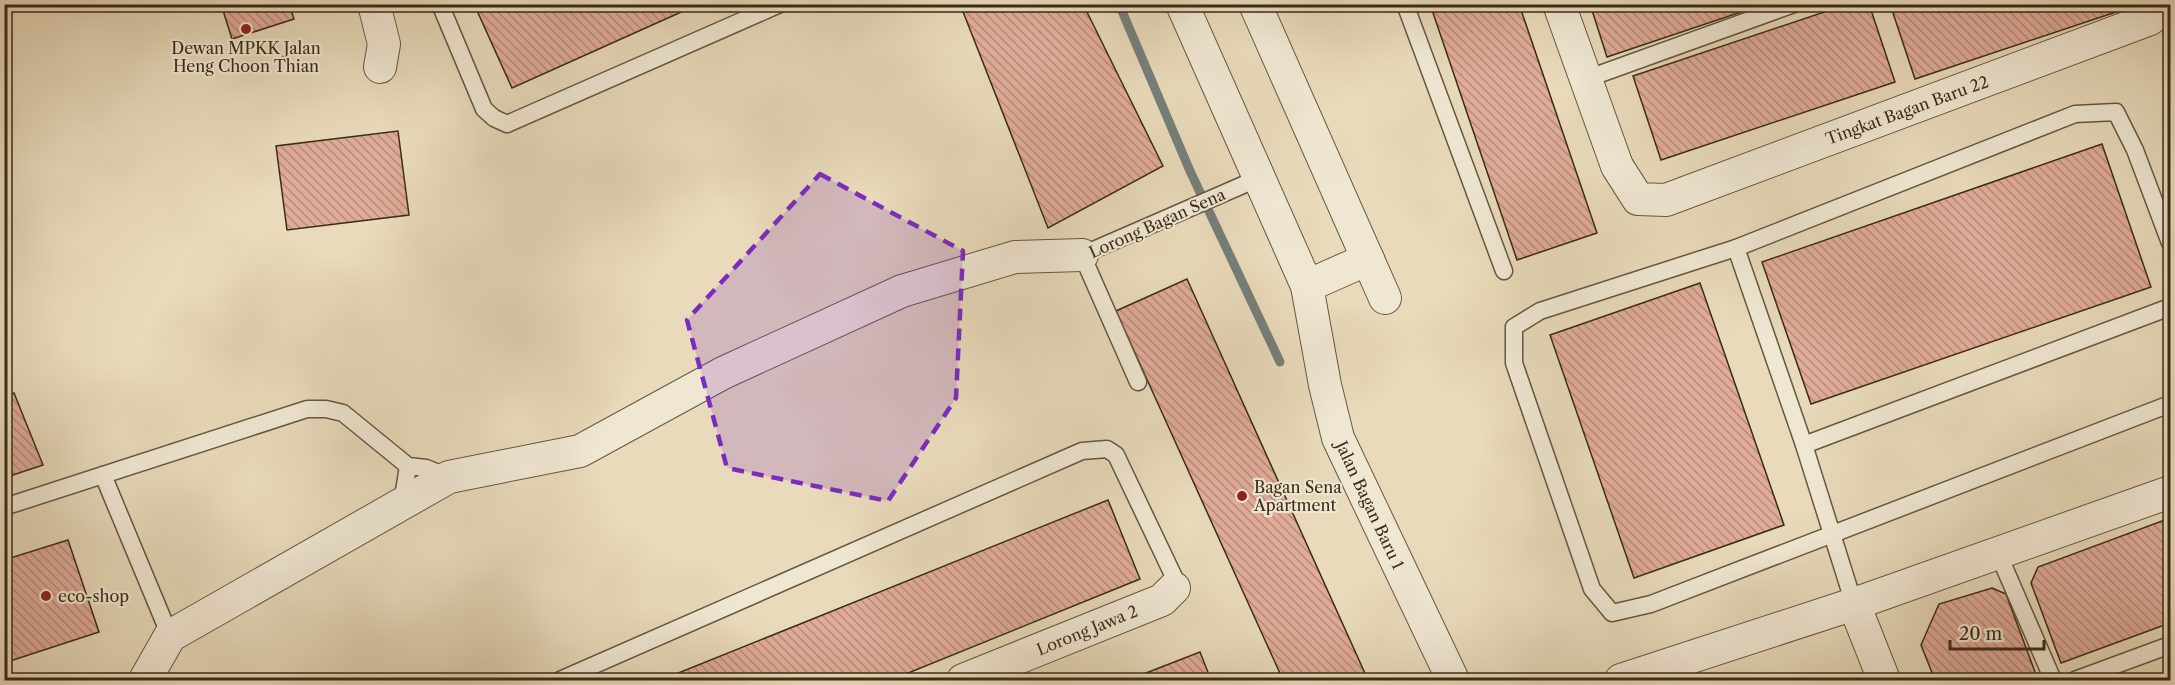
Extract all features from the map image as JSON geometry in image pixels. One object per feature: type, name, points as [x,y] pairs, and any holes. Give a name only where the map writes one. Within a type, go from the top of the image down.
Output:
[{"type":"street","points":[[374,4],[384,44],[380,67]]},
{"type":"street","name":"Jalan Bagan Baru 1","points":[[1182,4],[1307,286],[1324,385],[1338,438],[1453,681]]},
{"type":"street","points":[[1255,4],[1385,298]]},
{"type":"street","points":[[1559,4],[1586,79]]},
{"type":"street","name":"Tingkat Bagan Baru 22","points":[[1586,79],[1617,166],[1638,199],[1666,200],[2150,19],[2170,4]]},
{"type":"street","points":[[145,681],[170,636],[449,477],[580,451],[723,373],[902,291],[1015,257],[1082,255]]},
{"type":"street","points":[[1307,286],[1368,259]]},
{"type":"street","points":[[1621,681],[1854,604],[2170,492]]},
{"type":"street","name":"Lorong Jawa 2","points":[[963,681],[1162,600],[1174,588]]},
{"type":"street","points":[[1854,604],[1884,681]]},
{"type":"lane","points":[[440,4],[484,109],[494,118],[507,124],[780,4]]},
{"type":"lane","points":[[1405,4],[1504,271]]},
{"type":"lane","points":[[1586,79],[1794,4]]},
{"type":"lane","points":[[2170,243],[2135,150],[2116,112],[2075,114],[1736,248],[1540,311],[1514,327],[1514,363],[1592,589],[1612,613],[1651,604],[2170,404]]},
{"type":"lane","name":"Lorong Bagan Sena","points":[[1138,382],[1082,255],[1259,178]]},
{"type":"lane","points":[[1736,248],[1804,446],[1854,604]]},
{"type":"lane","points":[[1804,446],[2170,307]]},
{"type":"lane","points":[[4,507],[307,409],[326,408],[343,413],[408,466],[426,468],[449,477]]},
{"type":"lane","points":[[560,681],[1082,451],[1107,449],[1116,455],[1174,577],[1174,588]]},
{"type":"lane","points":[[402,504],[408,466]]},
{"type":"lane","points":[[103,475],[170,636]]},
{"type":"lane","points":[[1998,553],[2053,681]]},
{"type":"lane","points":[[2075,681],[2170,645]]},
{"type":"highlighted area","points":[[820,174],[963,251],[956,398],[888,501],[727,468],[687,320]]},
{"type":"building","name":"Dewan MPKK Jalan Heng Choon Thian","points":[[221,4],[289,4],[294,19],[232,39]]},
{"type":"building","points":[[474,4],[699,4],[512,88]]},
{"type":"building","points":[[960,4],[1083,4],[1163,166],[1048,228]]},
{"type":"building","points":[[1430,4],[1519,4],[1597,233],[1517,260]]},
{"type":"building","points":[[1590,4],[1765,4],[1607,57]]},
{"type":"building","points":[[1848,4],[1869,4],[1895,82],[1661,160],[1633,76]]},
{"type":"building","points":[[1890,4],[2140,4],[1915,79]]},
{"type":"building","points":[[2170,72],[2170,89],[2165,74]]},
{"type":"building","points":[[398,131],[409,215],[287,230],[276,146]]},
{"type":"building","points":[[2102,144],[2151,287],[1811,404],[1762,262]]},
{"type":"building","name":"Bagan Sena Apartment","points":[[1187,279],[1368,680],[1283,680],[1116,311]]},
{"type":"building","points":[[1700,283],[1784,525],[1634,578],[1550,335]]},
{"type":"building","points":[[14,393],[43,465],[4,478],[4,397]]},
{"type":"building","points":[[1108,500],[1140,579],[891,680],[661,680]]},
{"type":"building","points":[[2170,518],[2170,623],[2061,663],[2031,583],[2038,567]]},
{"type":"building","name":"eco-shop","points":[[68,540],[99,632],[4,663],[4,560]]},
{"type":"building","points":[[1992,588],[2006,594],[2038,680],[1935,680],[1921,645],[1939,604]]},
{"type":"building","points":[[1200,652],[1211,680],[1128,680]]},
{"type":"waterway","points":[[1119,4],[1190,171],[1280,362]]},
{"type":"place","name":"Dewan MPKK Jalan Heng Choon Thian","points":[[246,29]]},
{"type":"place","name":"Bagan Sena Apartment","points":[[1242,496]]},
{"type":"place","name":"eco-shop","points":[[46,596]]}]
